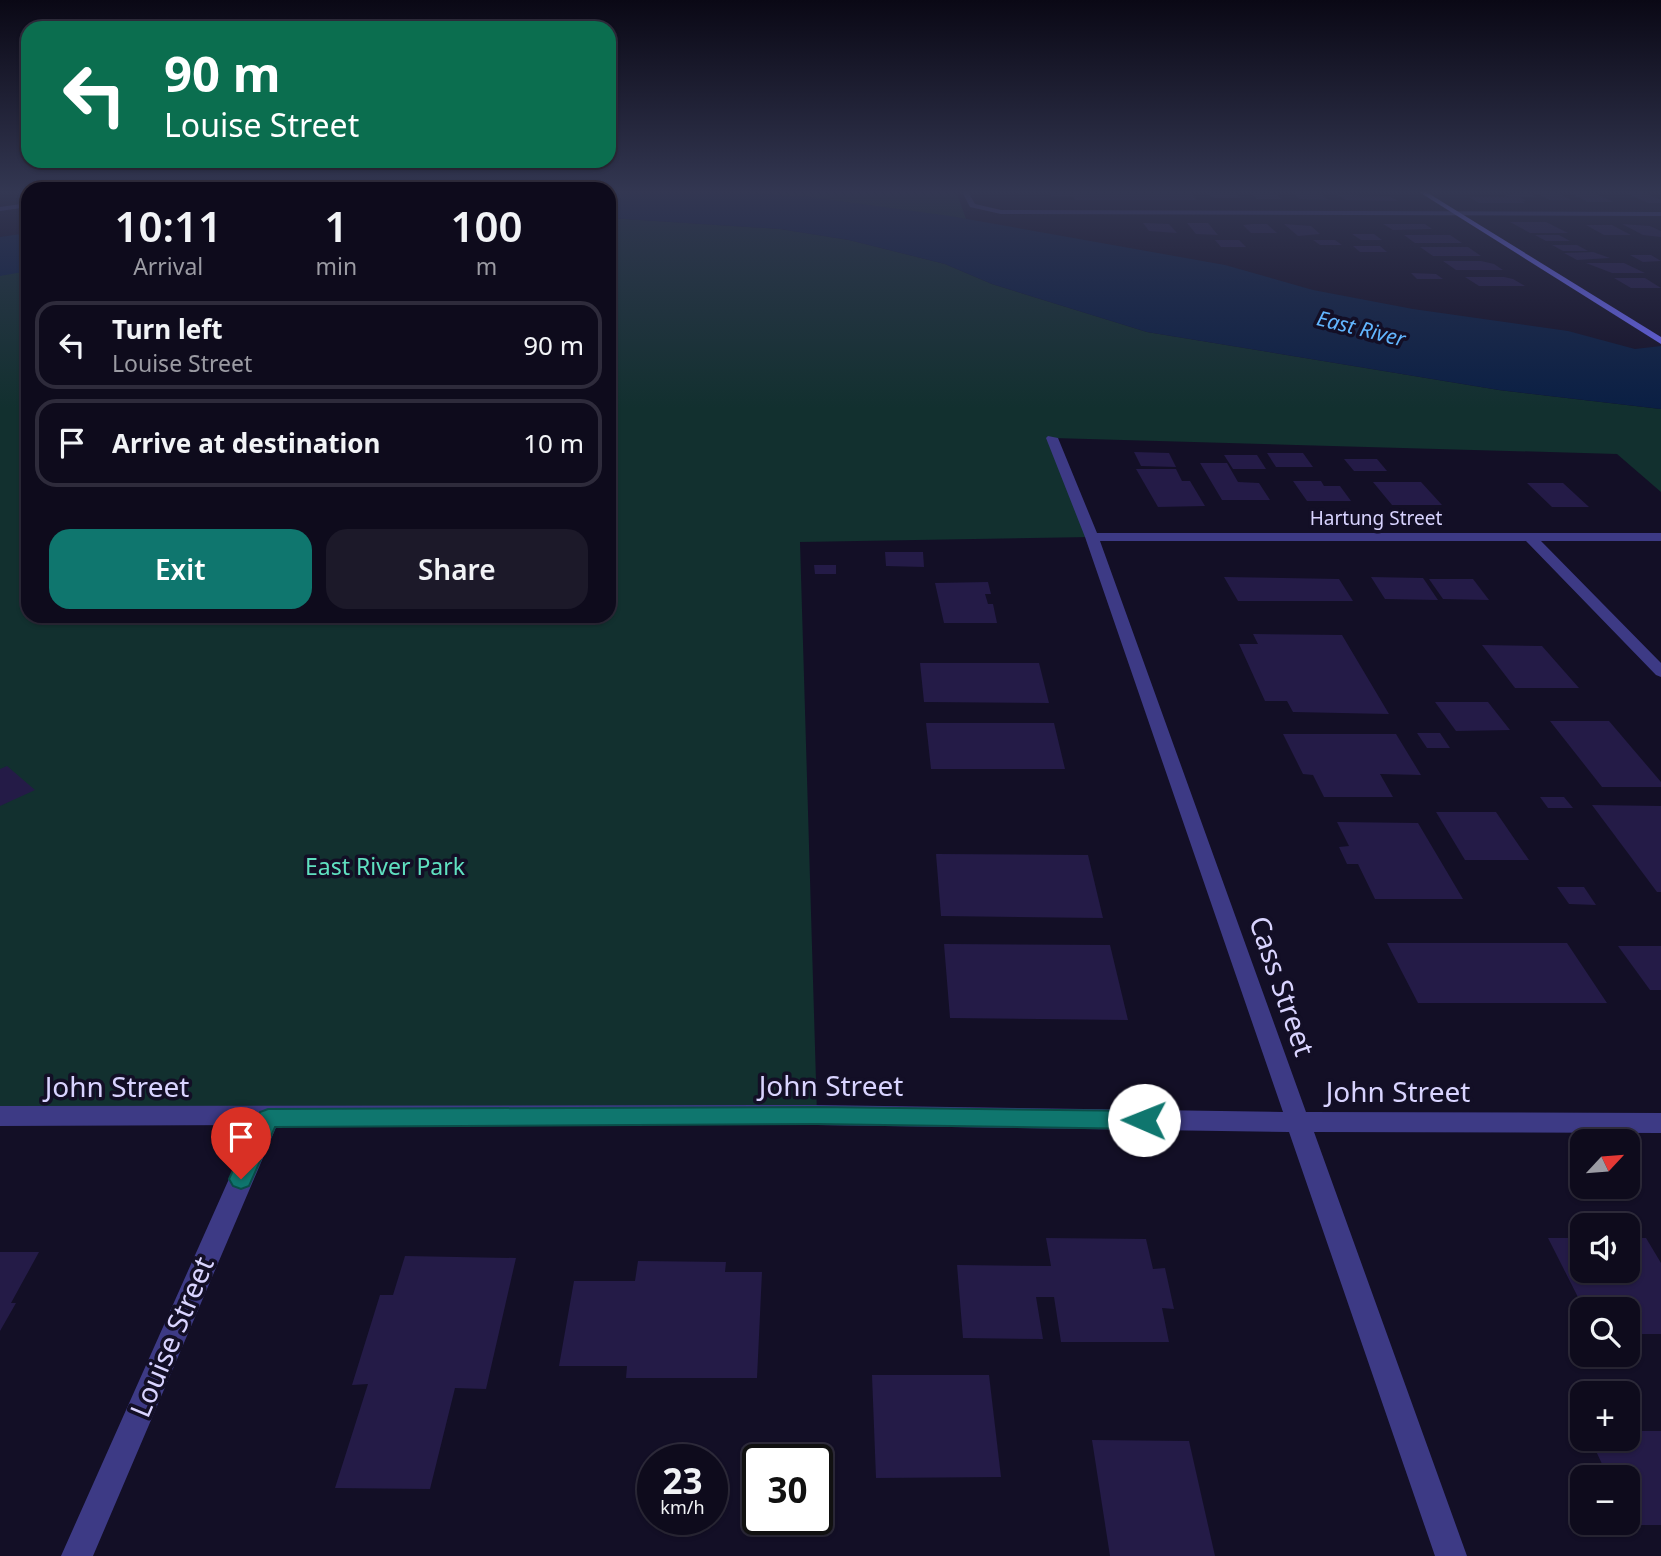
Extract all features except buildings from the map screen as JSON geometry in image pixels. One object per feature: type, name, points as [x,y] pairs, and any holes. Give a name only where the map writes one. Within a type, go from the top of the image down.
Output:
[{"type":"main road","points":[[1536,263],[1661,341]]},
{"type":"street","name":"Cass Street","points":[[1052,438],[1092,537],[1451,1556]]},
{"type":"street","name":"Hartung Street","points":[[1092,537],[1661,537]]},
{"type":"street","points":[[1530,537],[1661,672]]},
{"type":"street","name":"John Street","points":[[0,1116],[268,1118],[817,1115],[1298,1122],[1661,1122]]},
{"type":"street","name":"Louise Street","points":[[77,1556],[268,1118]]},
{"type":"green space","name":"East River Park","points":[[616,263],[939,263],[992,284],[1147,332],[1499,390],[1661,409],[1661,492],[1617,454],[1053,438],[1092,537],[800,542],[817,1115],[0,1116],[0,274],[21,271],[21,623],[616,623]]},
{"type":"water","points":[[0,263],[21,263],[21,272],[0,276]]},
{"type":"water","name":"East River","points":[[939,263],[1212,263],[1313,290],[1413,309],[1568,331],[1635,349],[1661,346],[1661,409],[1499,390],[1147,332],[992,284]]},
{"type":"route","points":[[241,1179],[268,1118],[817,1115],[1144,1120]]}]
